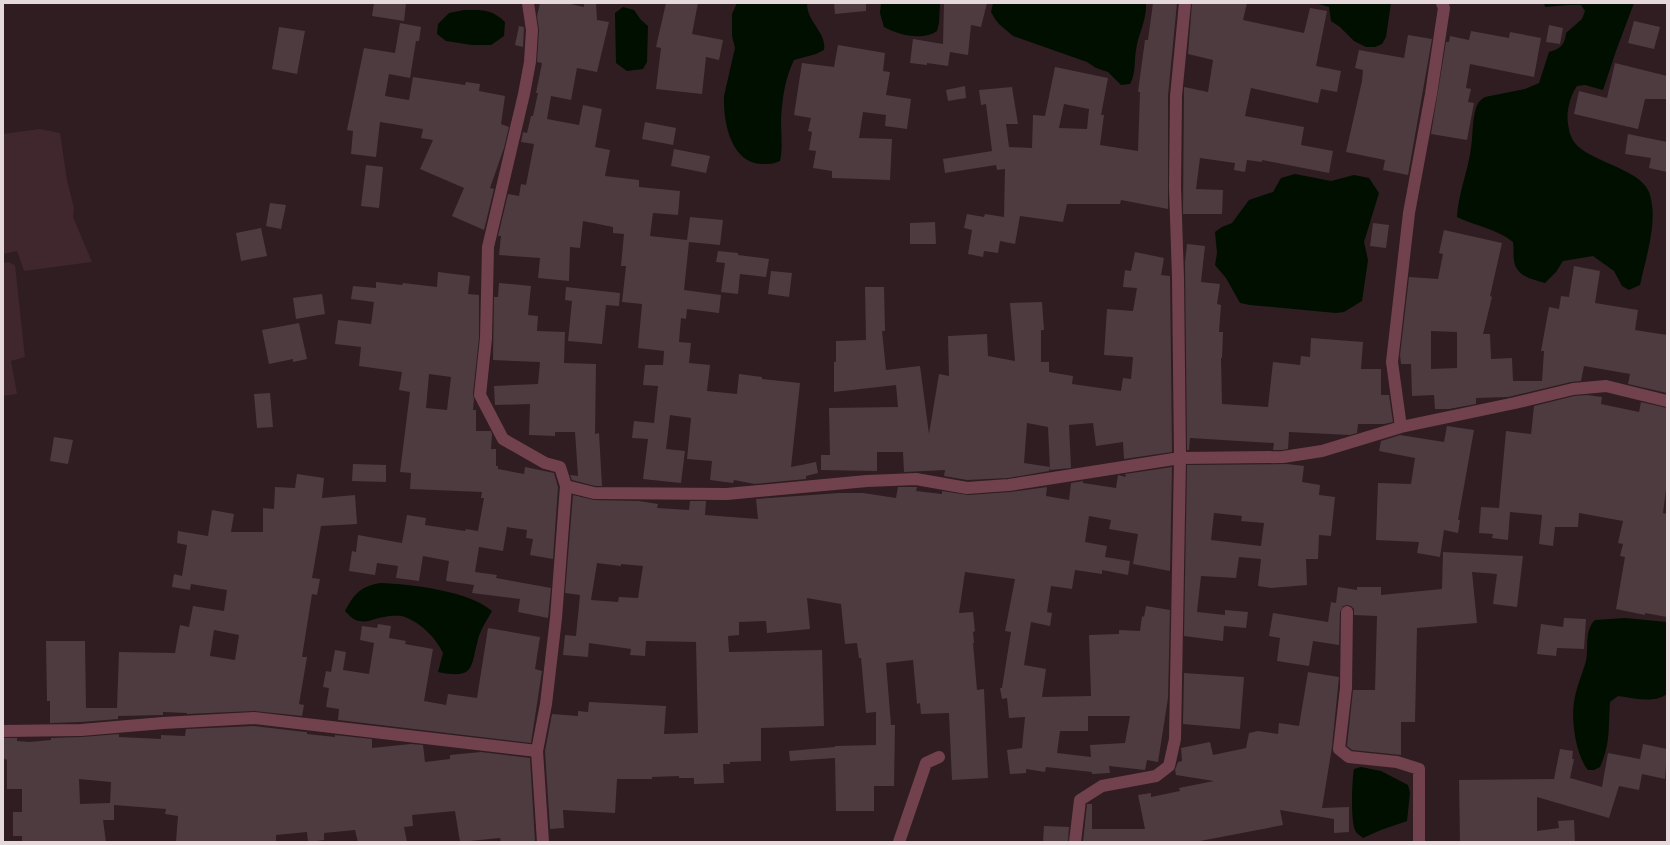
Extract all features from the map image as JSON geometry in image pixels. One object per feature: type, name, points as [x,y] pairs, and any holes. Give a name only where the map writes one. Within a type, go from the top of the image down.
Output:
[{"type":"street","points":[[528,3],[532,30],[530,62],[488,247],[486,338],[480,395],[503,439],[545,462],[560,467],[566,486],[556,618],[546,704],[537,751],[542,842]]},
{"type":"street","points":[[1076,842],[1080,800],[1102,786],[1156,776],[1169,766],[1175,738],[1180,458],[1178,278],[1175,187],[1176,96],[1185,3]]},
{"type":"street","points":[[1401,427],[1392,362],[1409,213],[1435,70],[1444,8],[1442,3]]},
{"type":"street","points":[[566,486],[594,493],[727,494],[867,480],[916,478],[967,488],[1009,485],[1180,458],[1283,457],[1322,451],[1401,427],[1573,389],[1606,386],[1667,401]]},
{"type":"street","points":[[1347,612],[1346,688],[1339,749],[1349,757],[1397,762],[1419,769],[1419,842]]},
{"type":"street","points":[[3,731],[81,730],[163,723],[254,718],[537,751]]},
{"type":"street","points":[[899,842],[926,763],[939,757]]},
{"type":"shaded area","points":[[737,3],[807,3],[810,16],[823,38],[824,50],[816,54],[794,60],[791,67],[784,89],[782,105],[781,156],[780,161],[773,163],[762,164],[751,162],[742,156],[731,139],[727,128],[724,96],[735,48],[732,36],[732,14]]},
{"type":"shaded area","points":[[881,3],[940,3],[937,31],[925,36],[910,36],[884,27],[880,13]]},
{"type":"shaded area","points":[[993,3],[1146,3],[1144,21],[1136,50],[1133,76],[1130,84],[1121,85],[1108,72],[1096,68],[1087,62],[1013,36],[995,19],[991,12]]},
{"type":"shaded area","points":[[1315,3],[1391,3],[1386,37],[1382,44],[1375,47],[1366,47],[1354,41],[1340,27],[1331,21],[1329,7]]},
{"type":"shaded area","points":[[1544,3],[1634,3],[1603,90],[1585,85],[1577,86],[1568,109],[1568,124],[1570,133],[1576,145],[1585,152],[1634,176],[1643,183],[1649,192],[1653,214],[1648,250],[1640,285],[1629,290],[1622,286],[1614,271],[1593,256],[1563,261],[1556,272],[1545,283],[1530,278],[1518,271],[1514,259],[1513,242],[1500,234],[1457,217],[1459,200],[1470,157],[1473,123],[1478,103],[1485,97],[1525,89],[1539,83],[1549,52],[1561,46],[1566,33],[1582,19],[1585,11],[1581,5],[1545,7]]},
{"type":"shaded area","points":[[623,7],[634,10],[641,20],[648,26],[647,62],[643,69],[627,71],[616,63],[615,13]]},
{"type":"shaded area","points":[[464,10],[481,10],[491,12],[496,15],[505,22],[504,36],[491,45],[472,45],[446,41],[437,34],[438,24],[449,13]]},
{"type":"shaded area","points":[[40,129],[60,133],[67,180],[74,208],[73,217],[92,262],[24,271],[17,251],[3,254],[3,134]]},
{"type":"shaded area","points":[[1295,174],[1331,181],[1354,175],[1369,178],[1379,193],[1364,242],[1368,260],[1362,301],[1344,312],[1336,313],[1240,303],[1226,278],[1215,265],[1217,253],[1215,232],[1232,223],[1249,200],[1273,192],[1281,178]]},
{"type":"shaded area","points":[[8,262],[15,265],[25,357],[11,361],[17,394],[3,396],[3,263]]},
{"type":"shaded area","points":[[380,583],[423,587],[455,594],[469,598],[492,611],[480,633],[470,668],[466,672],[460,674],[438,672],[443,653],[440,647],[422,627],[403,616],[359,621],[355,620],[345,611],[355,595],[363,589]]},
{"type":"shaded area","points":[[1625,618],[1667,622],[1667,694],[1650,700],[1618,696],[1610,702],[1608,735],[1604,758],[1600,767],[1594,770],[1588,770],[1580,756],[1575,738],[1573,710],[1575,697],[1587,656],[1589,629],[1595,620]]},
{"type":"shaded area","points":[[1361,767],[1381,771],[1408,785],[1410,793],[1407,821],[1363,838],[1357,833],[1354,827],[1352,811],[1354,769]]},
{"type":"building","points":[[374,3],[406,3],[404,21],[372,16]]},
{"type":"building","points":[[540,3],[566,3],[584,7],[584,3],[596,3],[597,20],[609,22],[597,72],[577,68],[571,100],[551,96],[547,119],[579,125],[583,105],[602,109],[595,147],[610,150],[605,176],[639,180],[639,187],[680,191],[678,215],[653,213],[650,236],[687,240],[690,217],[723,220],[720,245],[689,242],[684,290],[721,295],[719,313],[687,309],[686,319],[681,318],[679,342],[691,343],[689,363],[710,365],[707,391],[737,394],[739,374],[762,377],[762,379],[800,383],[791,467],[816,462],[818,473],[806,476],[806,479],[755,484],[734,480],[733,483],[710,480],[712,461],[687,459],[691,418],[670,415],[666,449],[685,451],[681,483],[643,479],[648,439],[632,438],[634,421],[654,423],[658,386],[643,385],[645,365],[663,365],[664,351],[638,348],[642,304],[622,302],[626,266],[621,266],[624,234],[613,233],[613,227],[583,221],[580,248],[570,247],[569,281],[538,278],[540,258],[499,255],[501,236],[498,236],[508,194],[519,196],[521,184],[526,185],[534,144],[521,142],[523,132],[527,133],[531,116],[533,116],[538,93],[536,93],[542,63],[537,62],[539,30],[537,16]]},
{"type":"building","points":[[666,3],[698,3],[692,34],[723,40],[719,60],[706,57],[702,94],[656,89],[661,48],[656,47]]},
{"type":"building","points":[[834,3],[866,3],[866,11],[835,14]]},
{"type":"building","points":[[944,3],[987,3],[981,27],[971,25],[968,55],[950,52],[948,66],[927,63],[927,65],[910,63],[913,39],[943,44]]},
{"type":"building","points":[[1153,3],[1177,3],[1168,96],[1168,209],[1121,200],[1120,204],[1067,204],[1063,222],[1020,216],[1015,244],[1000,241],[998,253],[984,251],[983,257],[968,254],[972,230],[964,228],[967,214],[984,217],[985,214],[1004,217],[1005,169],[997,170],[996,165],[945,173],[943,159],[992,151],[986,104],[981,105],[979,90],[1012,87],[1018,124],[1006,124],[1009,147],[1032,148],[1033,115],[1045,116],[1055,67],[1108,78],[1101,115],[1104,115],[1100,145],[1138,151],[1140,92],[1138,92],[1145,40],[1148,40]],"holes":[[[1064,104],[1089,109],[1087,129],[1059,128]]]},
{"type":"building","points":[[1192,3],[1247,3],[1243,20],[1304,33],[1310,8],[1327,11],[1316,66],[1341,71],[1337,92],[1321,89],[1318,103],[1251,88],[1245,116],[1304,127],[1301,145],[1333,151],[1329,173],[1262,160],[1262,162],[1247,160],[1245,172],[1234,170],[1235,163],[1200,158],[1196,189],[1223,190],[1222,214],[1183,214],[1184,87],[1208,92],[1213,60],[1188,54]]},
{"type":"building","points":[[1634,21],[1660,27],[1654,49],[1628,43]]},
{"type":"building","points":[[400,23],[421,27],[419,41],[416,41],[410,78],[389,74],[385,96],[409,100],[413,77],[465,85],[466,82],[480,84],[479,91],[505,96],[501,124],[509,127],[504,148],[490,188],[494,189],[484,230],[452,216],[464,188],[420,169],[433,140],[421,138],[423,129],[380,122],[376,157],[351,154],[353,131],[347,130],[364,48],[395,53]]},
{"type":"building","points":[[1549,25],[1563,28],[1560,44],[1546,42]]},
{"type":"building","points":[[519,26],[524,27],[523,47],[515,45]]},
{"type":"building","points":[[279,27],[305,31],[297,74],[272,69]]},
{"type":"building","points":[[1471,31],[1509,38],[1510,32],[1541,38],[1534,77],[1470,64],[1466,88],[1471,89],[1468,102],[1474,103],[1467,140],[1431,134],[1446,42],[1449,42],[1450,36],[1469,40]]},
{"type":"building","points":[[1408,35],[1432,39],[1408,175],[1383,170],[1385,160],[1346,152],[1362,81],[1363,70],[1355,68],[1359,50],[1404,58]]},
{"type":"building","points":[[838,45],[885,53],[883,71],[890,72],[886,95],[911,99],[907,129],[885,126],[886,115],[863,112],[859,138],[892,139],[890,180],[832,178],[832,171],[813,168],[816,151],[809,150],[812,132],[808,131],[811,118],[794,115],[802,63],[834,67]]},
{"type":"building","points":[[1615,63],[1667,76],[1667,99],[1645,99],[1638,129],[1574,114],[1579,91],[1607,98]]},
{"type":"building","points":[[965,86],[966,98],[948,101],[946,90]]},
{"type":"building","points":[[645,122],[676,128],[673,145],[642,139]]},
{"type":"building","points":[[1628,134],[1667,142],[1667,172],[1649,168],[1651,158],[1625,154]]},
{"type":"building","points":[[674,149],[710,156],[706,173],[671,166]]},
{"type":"building","points":[[366,165],[383,167],[379,208],[361,206]]},
{"type":"building","points":[[270,203],[286,205],[281,229],[266,226]]},
{"type":"building","points":[[935,222],[936,244],[910,244],[910,223]]},
{"type":"building","points":[[1373,223],[1389,225],[1386,248],[1370,246]]},
{"type":"building","points":[[261,228],[267,256],[241,261],[236,233]]},
{"type":"building","points":[[1444,230],[1502,243],[1490,296],[1492,297],[1483,334],[1490,334],[1491,359],[1512,358],[1513,381],[1542,381],[1544,351],[1541,351],[1549,307],[1559,309],[1561,296],[1569,297],[1574,266],[1600,271],[1595,303],[1638,310],[1635,330],[1667,335],[1667,393],[1628,384],[1630,374],[1584,366],[1581,381],[1508,397],[1476,398],[1476,404],[1449,409],[1435,409],[1434,395],[1412,396],[1411,364],[1401,364],[1400,355],[1409,277],[1438,279],[1443,254],[1439,253]],"holes":[[[1431,331],[1457,332],[1457,368],[1431,369]]]},
{"type":"building","points":[[1187,244],[1205,246],[1201,282],[1220,284],[1217,304],[1221,305],[1219,332],[1223,332],[1221,358],[1222,404],[1268,407],[1273,362],[1300,365],[1301,356],[1310,357],[1311,338],[1363,342],[1361,369],[1381,369],[1381,395],[1389,395],[1393,422],[1384,424],[1358,424],[1357,433],[1350,435],[1289,432],[1288,449],[1282,450],[1273,450],[1274,443],[1190,438],[1189,450],[1187,450],[1185,262]]},
{"type":"building","points":[[718,251],[769,259],[766,277],[740,274],[738,294],[721,292],[725,263],[716,262]]},
{"type":"building","points":[[1135,252],[1164,258],[1161,275],[1170,276],[1172,452],[1124,459],[1123,442],[1096,446],[1093,423],[1069,425],[1071,468],[1050,470],[1050,467],[1049,471],[1008,478],[967,480],[944,476],[945,470],[904,472],[903,452],[877,452],[877,471],[821,470],[821,455],[830,455],[829,408],[898,407],[896,385],[834,392],[836,341],[866,340],[865,287],[884,287],[885,331],[882,331],[886,370],[920,366],[929,434],[939,374],[949,376],[948,336],[987,334],[988,356],[1015,361],[1010,303],[1042,302],[1044,330],[1041,330],[1041,362],[1049,362],[1049,372],[1073,376],[1072,384],[1121,391],[1123,378],[1131,379],[1133,357],[1104,355],[1107,309],[1133,311],[1137,288],[1123,287],[1125,270],[1131,271]],"holes":[[[1027,423],[1048,427],[1050,467],[1024,463]]]},
{"type":"building","points":[[771,271],[792,273],[789,297],[768,294]]},
{"type":"building","points":[[438,272],[470,276],[468,294],[479,295],[479,338],[473,394],[473,410],[476,410],[476,431],[491,431],[491,449],[496,449],[496,466],[498,466],[498,469],[524,474],[525,467],[554,473],[558,487],[553,559],[530,555],[533,539],[526,538],[527,530],[507,527],[503,551],[479,547],[475,572],[497,575],[496,578],[551,588],[548,618],[518,612],[520,599],[472,593],[474,585],[446,581],[449,561],[423,556],[419,581],[396,578],[398,566],[377,563],[375,575],[349,571],[352,551],[356,552],[358,535],[402,543],[407,515],[426,518],[425,525],[465,531],[466,529],[478,531],[484,498],[481,498],[482,492],[410,489],[411,473],[400,472],[410,392],[399,390],[402,372],[359,366],[361,347],[335,344],[338,320],[371,324],[374,302],[351,299],[353,286],[376,288],[376,282],[402,285],[403,283],[437,287]],"holes":[[[429,374],[451,377],[447,410],[426,408]]]},
{"type":"building","points":[[499,283],[531,286],[528,315],[538,316],[537,331],[565,332],[564,363],[596,364],[595,434],[599,433],[602,486],[595,486],[572,480],[570,475],[578,476],[575,432],[555,432],[555,436],[529,435],[530,404],[495,405],[494,386],[538,384],[540,362],[493,360],[494,297],[498,297]]},
{"type":"building","points":[[566,287],[620,293],[619,306],[606,305],[602,344],[568,341],[572,301],[565,300]]},
{"type":"building","points":[[322,294],[325,314],[296,319],[293,298]]},
{"type":"building","points":[[299,323],[307,359],[293,362],[293,359],[269,364],[262,330]]},
{"type":"building","points":[[270,393],[273,427],[257,428],[254,394]]},
{"type":"building","points":[[1587,395],[1602,397],[1601,404],[1639,412],[1641,402],[1667,408],[1667,481],[1663,513],[1667,514],[1667,617],[1645,613],[1645,615],[1616,609],[1625,557],[1620,556],[1623,544],[1618,543],[1623,521],[1579,513],[1578,527],[1555,527],[1553,546],[1539,544],[1542,515],[1510,512],[1508,540],[1492,538],[1493,534],[1479,533],[1481,507],[1499,508],[1506,431],[1531,434],[1534,406],[1574,396]]},
{"type":"building","points":[[1447,426],[1474,430],[1458,520],[1460,520],[1458,533],[1444,530],[1440,557],[1417,553],[1419,542],[1376,540],[1378,483],[1411,484],[1415,458],[1379,451],[1381,441],[1400,435],[1444,442]]},
{"type":"building","points":[[54,437],[73,440],[68,464],[50,461]]},
{"type":"building","points":[[353,464],[386,465],[386,482],[352,481]]},
{"type":"building","points":[[1287,464],[1304,466],[1302,482],[1320,485],[1319,495],[1335,497],[1331,536],[1319,535],[1318,559],[1306,559],[1307,585],[1271,588],[1258,586],[1261,559],[1239,557],[1236,578],[1201,576],[1197,612],[1225,615],[1225,610],[1248,612],[1246,628],[1224,626],[1223,641],[1184,636],[1187,465]],"holes":[[[1214,513],[1242,516],[1241,521],[1264,523],[1261,546],[1211,540]]]},
{"type":"building","points":[[1172,467],[1170,571],[1133,564],[1138,534],[1109,529],[1111,520],[1089,516],[1085,542],[1107,546],[1105,557],[1130,561],[1128,575],[1102,570],[1102,574],[1075,570],[1072,589],[1051,586],[1047,612],[1052,613],[1050,626],[1031,622],[1024,665],[1046,669],[1042,697],[1091,696],[1089,635],[1119,634],[1119,630],[1140,631],[1142,616],[1144,617],[1146,606],[1170,610],[1168,700],[1168,698],[1158,762],[1147,760],[1145,770],[1109,766],[1110,773],[1092,774],[1092,772],[1046,767],[1045,772],[1026,769],[1026,773],[1010,774],[1007,750],[1022,748],[1025,717],[1009,718],[1007,698],[1002,699],[1000,688],[1002,688],[1011,632],[1005,631],[1015,579],[965,572],[959,613],[973,612],[975,631],[973,632],[973,643],[977,690],[984,689],[988,778],[952,780],[949,713],[921,714],[920,703],[917,704],[913,660],[886,663],[891,725],[895,725],[894,786],[874,786],[874,811],[836,811],[835,758],[790,761],[789,751],[835,746],[876,745],[876,712],[866,713],[861,658],[859,658],[857,643],[845,644],[841,604],[807,598],[810,629],[767,633],[766,621],[739,622],[739,635],[728,636],[729,652],[822,650],[824,726],[761,728],[761,761],[730,762],[730,764],[723,764],[724,783],[694,784],[694,778],[679,778],[679,776],[652,777],[652,779],[617,779],[615,813],[563,810],[564,828],[550,829],[545,751],[552,714],[578,716],[578,711],[588,712],[589,702],[666,706],[664,734],[698,733],[696,642],[646,641],[645,656],[630,655],[631,649],[589,643],[588,657],[563,655],[565,635],[576,636],[580,595],[565,593],[573,495],[594,500],[639,501],[658,504],[657,508],[689,510],[690,501],[706,501],[705,515],[758,519],[756,499],[839,493],[863,493],[896,498],[898,487],[917,487],[916,491],[942,494],[942,491],[968,495],[1010,492],[1047,487],[1046,496],[1069,500],[1071,483],[1083,481],[1083,483],[1116,488],[1118,475],[1126,477],[1125,474]],"holes":[[[597,563],[621,566],[621,564],[643,566],[638,598],[619,597],[618,602],[591,600]],[[1088,716],[1130,716],[1125,743],[1090,745],[1091,757],[1057,753],[1060,731],[1088,731]]]},
{"type":"building","points":[[297,474],[324,478],[322,498],[355,495],[357,524],[321,526],[312,578],[320,579],[317,595],[312,594],[302,657],[307,657],[299,704],[304,705],[302,716],[254,711],[187,714],[163,712],[163,715],[118,716],[118,719],[50,723],[50,701],[47,701],[46,641],[85,641],[86,708],[117,708],[119,652],[175,653],[180,625],[189,627],[193,606],[224,611],[227,590],[191,584],[190,590],[172,587],[174,574],[182,576],[187,545],[177,543],[178,531],[208,536],[212,510],[234,514],[231,532],[263,532],[263,508],[274,509],[275,487],[295,488]],"holes":[[[214,630],[239,635],[235,660],[210,656]]]},
{"type":"building","points":[[1443,552],[1523,556],[1517,607],[1493,604],[1497,574],[1472,572],[1477,623],[1417,628],[1415,722],[1401,722],[1401,755],[1352,750],[1347,746],[1353,690],[1375,690],[1377,616],[1354,615],[1354,609],[1351,606],[1343,606],[1340,612],[1339,645],[1313,641],[1309,666],[1277,661],[1280,638],[1269,636],[1273,613],[1328,622],[1331,602],[1336,603],[1338,587],[1357,590],[1357,587],[1381,587],[1381,595],[1442,589]]},
{"type":"building","points":[[1564,618],[1586,619],[1584,649],[1557,648],[1556,656],[1537,654],[1541,624],[1563,627]]},
{"type":"building","points":[[378,624],[391,626],[389,638],[406,641],[405,644],[433,649],[424,701],[446,705],[448,694],[477,698],[488,628],[540,637],[535,669],[542,671],[531,743],[338,720],[339,709],[326,707],[329,688],[323,687],[326,671],[331,672],[335,650],[346,652],[343,670],[369,674],[374,643],[360,640],[362,626],[377,628]]},
{"type":"building","points":[[1308,672],[1339,677],[1332,747],[1322,808],[1349,807],[1349,832],[1334,833],[1334,819],[1280,810],[1283,825],[1195,842],[1083,842],[1087,804],[1092,804],[1092,829],[1145,829],[1138,795],[1151,793],[1151,797],[1180,791],[1179,788],[1214,781],[1176,775],[1175,770],[1178,762],[1182,761],[1181,748],[1210,742],[1213,755],[1246,748],[1249,733],[1258,731],[1278,734],[1279,723],[1299,726]]},
{"type":"building","points":[[1184,673],[1244,677],[1240,729],[1183,724]]},
{"type":"building","points":[[254,726],[307,732],[307,734],[372,739],[372,748],[411,744],[423,745],[425,762],[450,759],[450,755],[481,752],[530,758],[535,842],[501,842],[500,838],[460,842],[455,811],[412,815],[413,826],[404,827],[407,842],[358,842],[355,830],[324,833],[324,840],[310,842],[308,842],[307,832],[276,835],[276,842],[176,842],[178,816],[165,814],[166,809],[114,805],[114,820],[103,820],[106,842],[22,842],[22,836],[13,836],[13,812],[22,812],[22,789],[7,789],[7,760],[3,758],[3,738],[17,738],[17,741],[29,742],[51,740],[51,738],[119,734],[119,737],[161,739],[161,735],[185,736],[186,729]],"holes":[[[79,779],[111,782],[110,803],[80,804]]]},
{"type":"building","points":[[1643,744],[1667,749],[1665,779],[1642,774],[1639,790],[1619,786],[1609,818],[1537,797],[1537,831],[1559,828],[1558,821],[1574,820],[1575,842],[1460,842],[1459,780],[1554,779],[1560,749],[1573,751],[1572,759],[1574,759],[1570,778],[1602,787],[1608,753],[1640,759]]},
{"type":"building","points":[[1044,826],[1069,827],[1068,842],[1043,842]]}]
